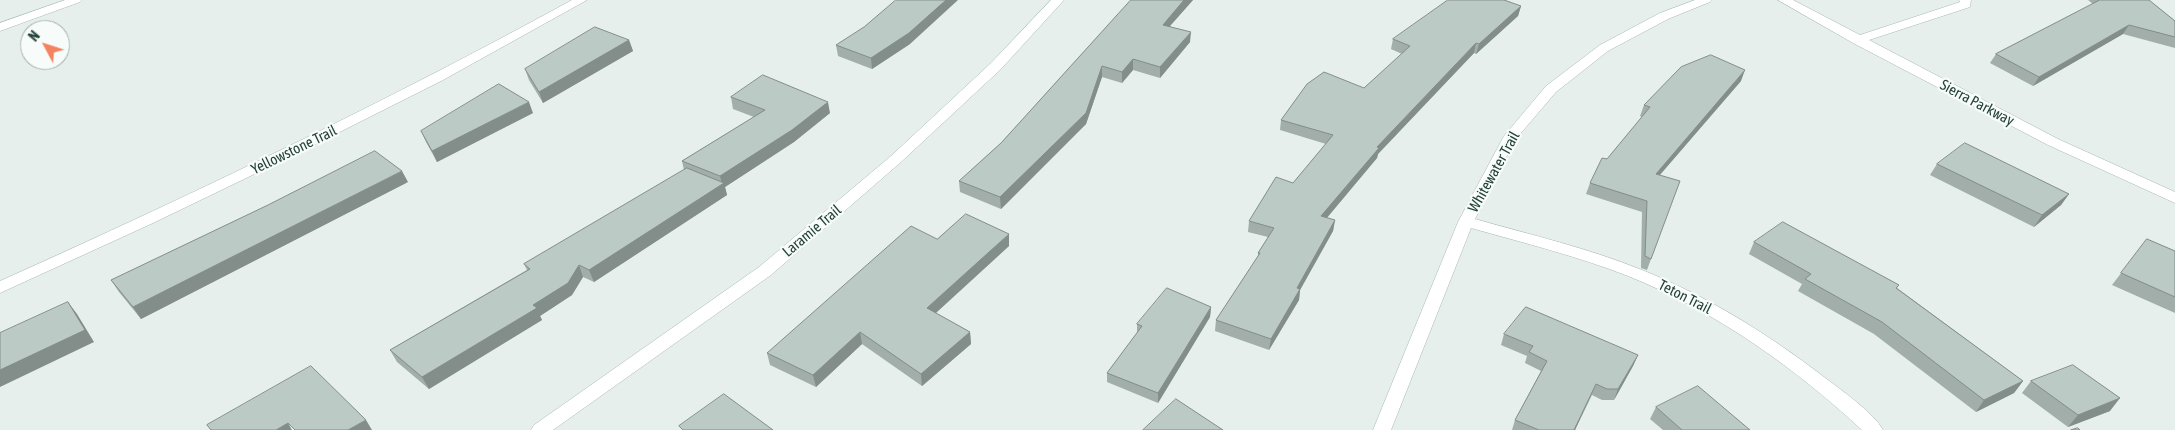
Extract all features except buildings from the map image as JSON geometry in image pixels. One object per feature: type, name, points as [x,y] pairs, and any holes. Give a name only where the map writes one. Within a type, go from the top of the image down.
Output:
[{"type":"street","points":[[0,27],[76,0]]},
{"type":"street","name":"Yellowstone Trail","points":[[0,287],[141,224],[338,129],[497,47],[581,0]]},
{"type":"street","name":"Laramie Trail","points":[[540,430],[765,271],[896,159],[996,66],[1058,0]]},
{"type":"street","name":"Whitewater Trail","points":[[1382,430],[1466,222],[1509,139],[1551,89],[1604,48],[1664,16],[1706,0]]},
{"type":"street","name":"Sierra Parkway","points":[[1784,0],[2053,142],[2175,198]]},
{"type":"street","points":[[1857,40],[1966,4],[1965,0]]},
{"type":"street","name":"Teton Trail","points":[[1466,222],[1582,255],[1657,283],[1733,322],[1805,370],[1874,430]]}]
